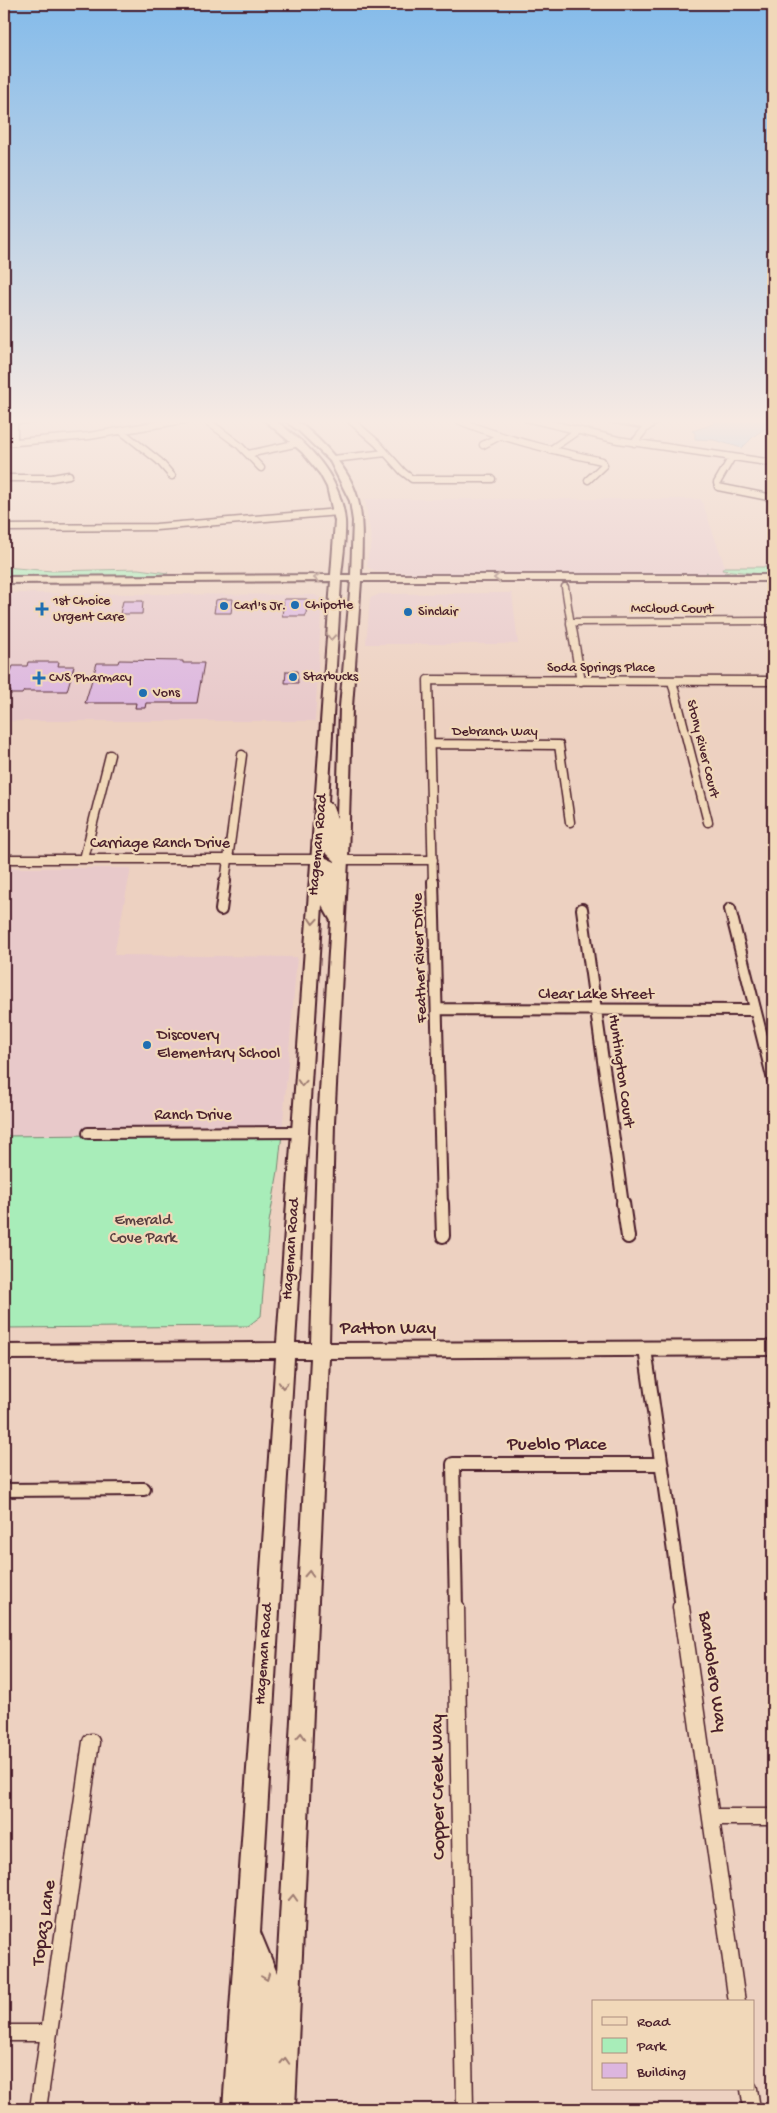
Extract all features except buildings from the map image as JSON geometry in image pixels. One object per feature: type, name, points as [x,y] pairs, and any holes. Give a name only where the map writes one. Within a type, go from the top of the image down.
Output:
[{"type":"main road","name":"Hageman Road","points":[[236,2109],[317,859],[323,794],[340,517]]},
{"type":"main road","points":[[351,517],[358,522]]},
{"type":"main road","name":"Hageman Road","points":[[282,2109],[320,1350],[326,1123],[342,860],[346,707],[355,583],[357,517]]},
{"type":"main road","points":[[4,580],[355,583],[773,578]]},
{"type":"main road","points":[[617,587],[625,583],[693,583],[703,579]]},
{"type":"main road","points":[[4,588],[335,583]]},
{"type":"main road","points":[[355,583],[565,587],[773,586]]},
{"type":"main road","points":[[330,660],[340,666],[340,694],[346,707]]},
{"type":"main road","points":[[323,794],[331,819],[331,852],[342,860]]},
{"type":"main road","points":[[317,859],[330,864],[328,904],[338,919]]},
{"type":"main road","name":"Patton Way","points":[[4,1352],[773,1348]]},
{"type":"main road","points":[[247,1932],[269,1984],[261,2109]]},
{"type":"street","points":[[4,528],[156,527],[270,517]]},
{"type":"street","points":[[565,587],[581,681]]},
{"type":"street","name":"McCloud Court","points":[[571,622],[773,621]]},
{"type":"street","name":"Soda Springs Place","points":[[428,680],[773,681]]},
{"type":"street","name":"Feather River Drive","points":[[428,680],[444,1236]]},
{"type":"street","name":"Stony River Court","points":[[672,681],[708,822]]},
{"type":"street","name":"Debranch Way","points":[[430,744],[559,745],[570,822]]},
{"type":"street","points":[[84,859],[110,755]]},
{"type":"street","points":[[221,910],[242,755]]},
{"type":"street","name":"Carriage Ranch Drive","points":[[4,859],[317,859]]},
{"type":"street","points":[[342,860],[433,860]]},
{"type":"street","name":"Huntington Court","points":[[582,909],[628,1236]]},
{"type":"street","points":[[730,909],[773,1080]]},
{"type":"street","name":"Clear Lake Street","points":[[437,1009],[755,1010]]},
{"type":"street","name":"Ranch Drive","points":[[88,1133],[299,1132]]},
{"type":"street","name":"Bandolero Way","points":[[645,1349],[737,2000]]},
{"type":"street","name":"Pueblo Place","points":[[453,1464],[661,1464]]},
{"type":"street","name":"Copper Creek Way","points":[[453,1464],[465,2109]]},
{"type":"street","points":[[4,1490],[144,1489]]},
{"type":"street","name":"Topaz Lane","points":[[38,2109],[91,1742]]},
{"type":"street","points":[[711,1817],[773,1817]]},
{"type":"street","points":[[4,2033],[49,2033]]},
{"type":"street","points":[[749,2090],[752,2109]]},
{"type":"shaded area","points":[[368,517],[707,517],[728,575],[710,573],[539,575],[378,572],[367,567],[368,555],[372,544]]},
{"type":"shaded area","points":[[4,593],[315,595],[322,599],[315,721],[4,721]]},
{"type":"shaded area","points":[[512,593],[518,644],[366,644],[370,598],[380,594]]},
{"type":"shaded area","name":"Discovery Elementary School","points":[[4,868],[131,868],[114,955],[297,957],[282,1133],[4,1136]]},
{"type":"green space","points":[[4,567],[52,571],[138,569],[168,573],[147,576],[4,577]]},
{"type":"green space","points":[[724,567],[773,567],[773,576],[711,576],[706,572],[711,575],[723,575],[725,572],[738,575],[761,574],[722,570]]},
{"type":"green space","name":"Emerald Cove Park","points":[[282,1133],[278,1171],[269,1222],[261,1316],[248,1326],[4,1328],[4,1136]]},
{"type":"place","name":"Chipotle","points":[[295,605]]},
{"type":"place","name":"Carl's Jr.","points":[[224,606]]},
{"type":"place","name":"1st Choice Urgent Care","points":[[42,609]]},
{"type":"place","name":"Sinclair","points":[[408,612]]},
{"type":"place","name":"Starbucks","points":[[293,677]]},
{"type":"place","name":"CVS Pharmacy","points":[[39,678]]},
{"type":"place","name":"Vons","points":[[143,693]]},
{"type":"place","name":"Discovery Elementary School","points":[[147,1045]]}]
